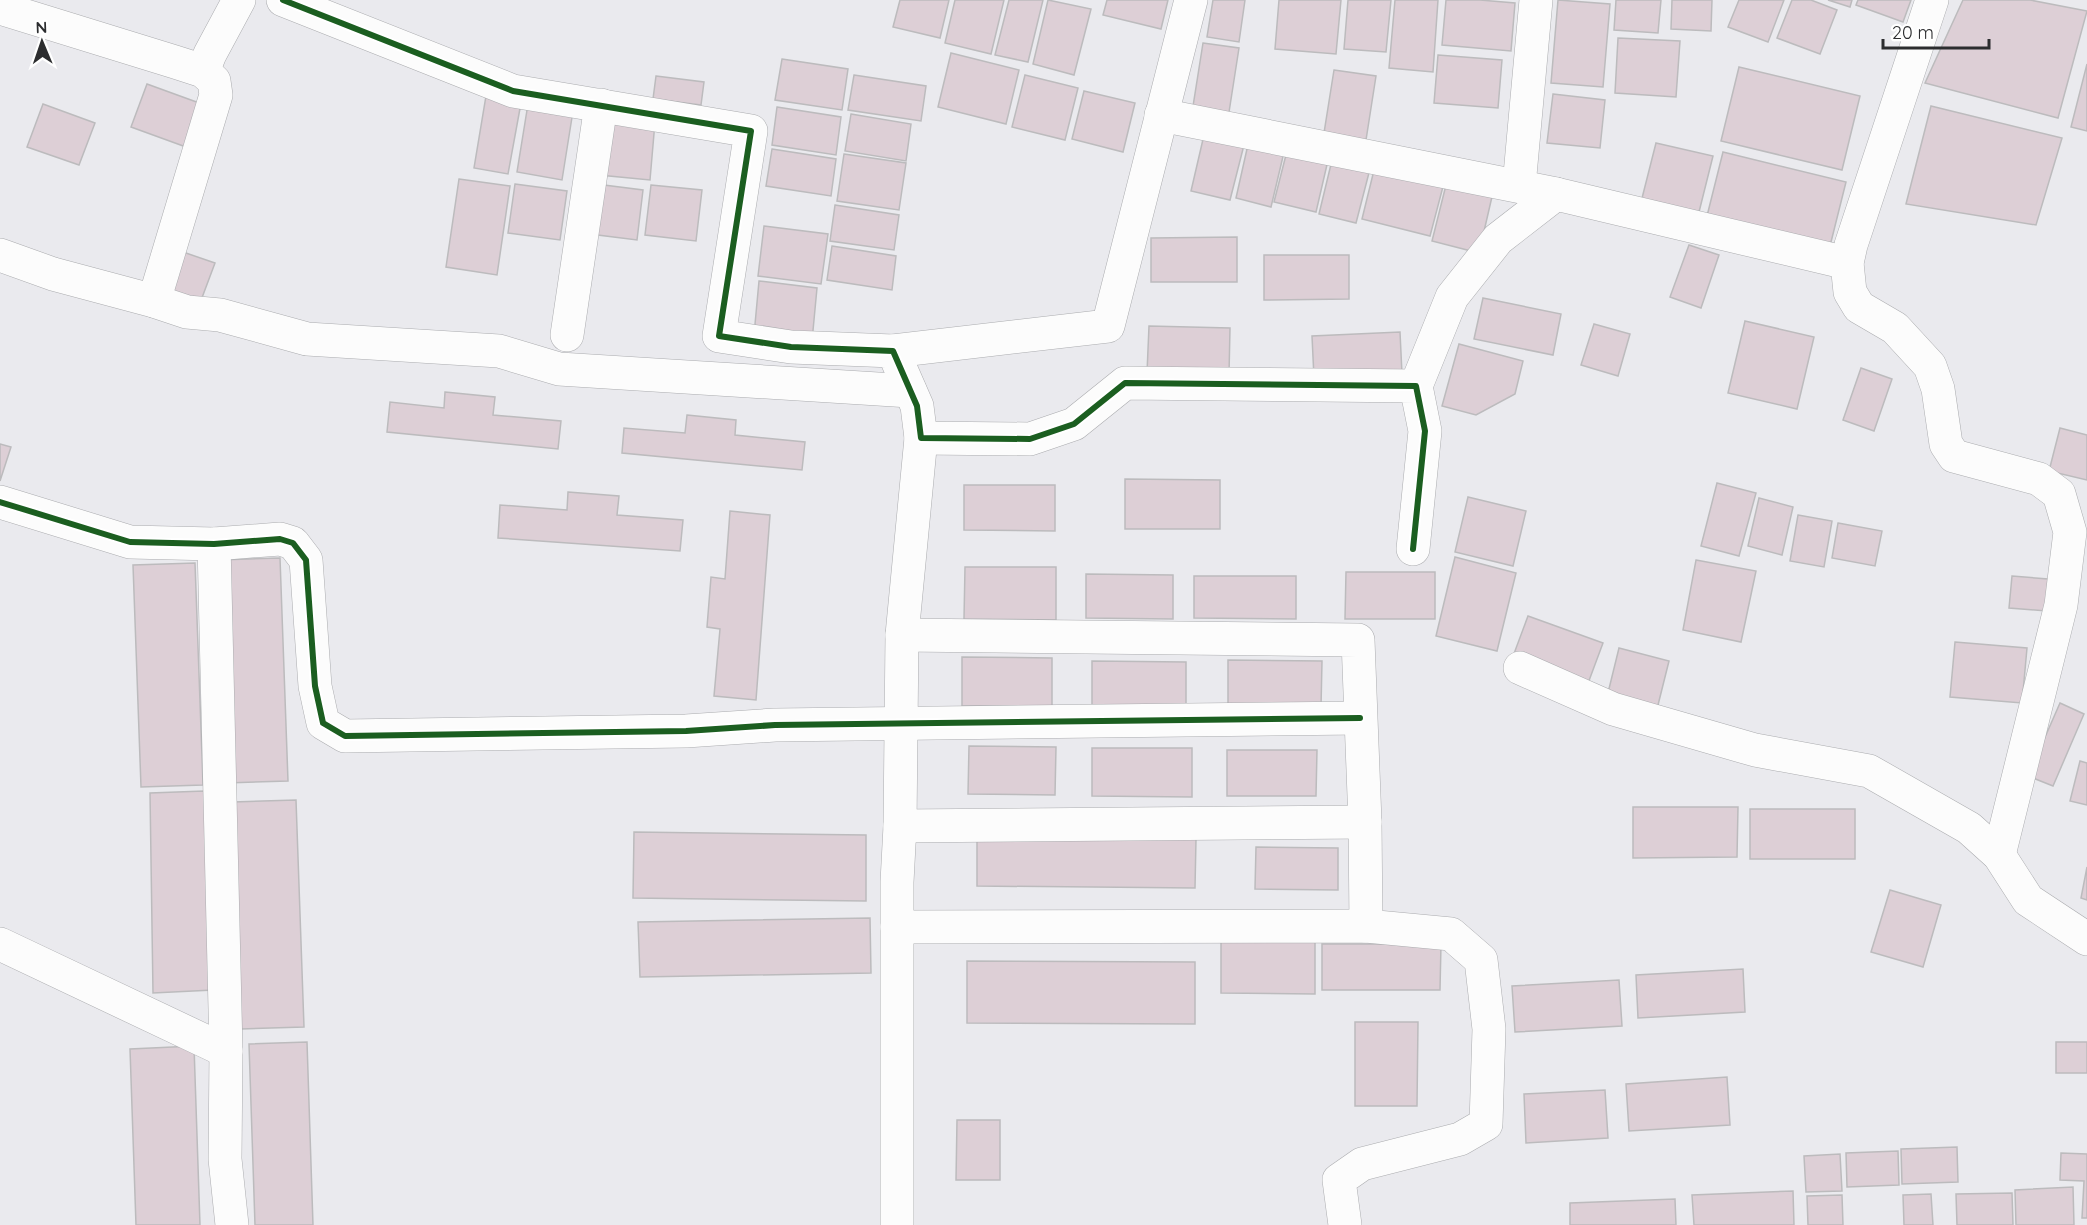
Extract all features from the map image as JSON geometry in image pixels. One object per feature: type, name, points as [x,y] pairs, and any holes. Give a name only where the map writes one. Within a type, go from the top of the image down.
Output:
[{"type":"street","points":[[203,71],[239,0]]},
{"type":"street","points":[[283,0],[513,91],[751,131],[719,336],[791,347],[893,351],[1108,326],[1191,0]]},
{"type":"street","points":[[1519,186],[1536,0]]},
{"type":"street","points":[[1932,0],[1847,263],[1850,292],[1859,307],[1895,328],[1930,366],[1938,389],[1946,444],[1954,456],[2039,479],[2059,494],[2070,532],[2061,605],[1999,855]]},
{"type":"street","points":[[0,8],[203,71],[214,81],[216,95],[154,301]]},
{"type":"street","points":[[567,335],[601,105]]},
{"type":"street","points":[[1161,115],[1519,186],[1847,263]]},
{"type":"street","points":[[1413,549],[1425,431],[1416,386],[1452,297],[1498,238],[1556,194]]},
{"type":"street","points":[[0,255],[53,274],[187,312],[220,315],[307,339],[498,351],[559,369],[910,391]]},
{"type":"street","points":[[893,351],[917,406],[921,438],[902,635],[897,927],[897,1225]]},
{"type":"street","points":[[921,438],[1030,439],[1074,424],[1125,382],[1416,386]]},
{"type":"street","points":[[0,502],[130,542],[214,544],[280,539],[293,543],[306,560],[315,686],[323,723],[345,736],[686,731],[776,725],[1360,718]]},
{"type":"street","points":[[214,544],[226,1051],[225,1159],[232,1225]]},
{"type":"street","points":[[902,635],[1359,640],[1366,926]]},
{"type":"street","points":[[1520,668],[1613,709],[1755,750],[1869,771],[1969,828],[1999,855],[2028,900],[2087,939]]},
{"type":"street","points":[[900,826],[1365,822]]},
{"type":"street","points":[[897,927],[1366,926],[1450,934],[1481,960],[1489,1029],[1486,1124],[1460,1139],[1362,1164],[1339,1180],[1345,1225]]},
{"type":"street","points":[[0,944],[226,1051]]},
{"type":"building","points":[[900,0],[949,0],[940,38],[893,27]]},
{"type":"building","points":[[955,0],[1004,0],[991,54],[945,43]]},
{"type":"building","points":[[1009,0],[1043,0],[1028,62],[995,55]]},
{"type":"building","points":[[1048,0],[1091,9],[1074,75],[1033,64]]},
{"type":"building","points":[[1107,0],[1168,0],[1161,29],[1103,15]]},
{"type":"building","points":[[1213,0],[1245,0],[1239,42],[1207,37]]},
{"type":"building","points":[[1279,0],[1341,0],[1336,54],[1275,49]]},
{"type":"building","points":[[1348,0],[1391,0],[1386,52],[1344,49]]},
{"type":"building","points":[[1395,0],[1438,0],[1433,72],[1389,68]]},
{"type":"building","points":[[1446,0],[1515,3],[1511,51],[1442,45]]},
{"type":"building","points":[[1558,0],[1610,4],[1603,87],[1551,83]]},
{"type":"building","points":[[1616,0],[1661,0],[1658,33],[1614,30]]},
{"type":"building","points":[[1672,0],[1712,0],[1711,31],[1671,29]]},
{"type":"building","points":[[1739,0],[1784,0],[1768,42],[1728,27]]},
{"type":"building","points":[[1792,0],[1811,0],[1837,10],[1820,54],[1777,38]]},
{"type":"building","points":[[1828,0],[1852,0],[1850,7]]},
{"type":"building","points":[[1858,0],[1911,0],[1903,22],[1856,5]]},
{"type":"building","points":[[1963,0],[2030,0],[2087,11],[2058,118],[1925,83]]},
{"type":"building","points":[[1618,38],[1680,41],[1676,97],[1615,93]]},
{"type":"building","points":[[1203,43],[1239,48],[1227,125],[1191,119]]},
{"type":"building","points":[[951,53],[1019,70],[1006,124],[938,107]]},
{"type":"building","points":[[1438,55],[1502,60],[1498,108],[1434,103]]},
{"type":"building","points":[[782,59],[848,69],[842,110],[775,100]]},
{"type":"building","points":[[2087,64],[2087,131],[2071,127]]},
{"type":"building","points":[[1739,67],[1860,96],[1842,170],[1721,141]]},
{"type":"building","points":[[1334,70],[1376,76],[1366,140],[1324,133]]},
{"type":"building","points":[[854,75],[926,86],[921,121],[848,110]]},
{"type":"building","points":[[1025,75],[1078,88],[1065,140],[1012,127]]},
{"type":"building","points":[[656,76],[704,82],[701,105],[653,99]]},
{"type":"building","points":[[147,84],[202,104],[186,147],[131,127]]},
{"type":"building","points":[[1084,91],[1135,103],[1123,152],[1072,139]]},
{"type":"building","points":[[1553,94],[1605,100],[1600,148],[1547,143]]},
{"type":"building","points":[[486,96],[521,103],[508,174],[474,168]]},
{"type":"building","points":[[43,104],[95,123],[79,165],[27,147]]},
{"type":"building","points":[[528,104],[573,111],[562,180],[517,172]]},
{"type":"building","points":[[1931,106],[2062,138],[2036,225],[1906,204]]},
{"type":"building","points":[[777,107],[841,117],[836,155],[772,145]]},
{"type":"building","points":[[851,114],[911,124],[906,161],[845,151]]},
{"type":"building","points":[[604,117],[655,122],[650,180],[599,175]]},
{"type":"building","points":[[1204,135],[1244,145],[1230,200],[1191,191]]},
{"type":"building","points":[[1249,140],[1285,148],[1271,207],[1236,198]]},
{"type":"building","points":[[1656,143],[1713,156],[1696,224],[1639,210]]},
{"type":"building","points":[[1288,147],[1329,156],[1316,212],[1274,202]]},
{"type":"building","points":[[772,149],[836,159],[831,196],[766,186]]},
{"type":"building","points":[[1723,152],[1846,182],[1828,254],[1705,224]]},
{"type":"building","points":[[844,154],[906,163],[899,210],[837,201]]},
{"type":"building","points":[[1333,156],[1371,165],[1356,223],[1319,214]]},
{"type":"building","points":[[1376,162],[1445,179],[1430,236],[1362,219]]},
{"type":"building","points":[[1448,177],[1494,188],[1479,253],[1432,241]]},
{"type":"building","points":[[459,179],[510,186],[497,275],[446,267]]},
{"type":"building","points":[[515,184],[567,191],[560,240],[508,233]]},
{"type":"building","points":[[596,184],[643,190],[637,240],[590,234]]},
{"type":"building","points":[[651,185],[702,190],[696,241],[645,235]]},
{"type":"building","points":[[835,205],[899,215],[894,250],[830,241]]},
{"type":"building","points":[[764,226],[828,234],[821,284],[758,276]]},
{"type":"building","points":[[1237,237],[1237,282],[1151,282],[1151,238]]},
{"type":"building","points":[[1689,245],[1719,255],[1701,308],[1670,297]]},
{"type":"building","points":[[832,246],[896,256],[892,290],[827,280]]},
{"type":"building","points":[[183,252],[215,263],[197,311],[166,300]]},
{"type":"building","points":[[1264,255],[1349,255],[1349,299],[1264,300]]},
{"type":"building","points":[[759,281],[817,288],[812,341],[754,335]]},
{"type":"building","points":[[1483,298],[1561,314],[1553,355],[1474,339]]},
{"type":"building","points":[[1745,321],[1814,337],[1797,409],[1728,393]]},
{"type":"building","points":[[1594,324],[1630,334],[1618,376],[1581,365]]},
{"type":"building","points":[[1149,326],[1230,328],[1229,375],[1147,373]]},
{"type":"building","points":[[1400,332],[1402,374],[1314,378],[1312,336]]},
{"type":"building","points":[[1459,344],[1523,361],[1515,394],[1476,415],[1442,406]]},
{"type":"building","points":[[1861,368],[1892,379],[1874,431],[1843,420]]},
{"type":"building","points":[[445,392],[495,397],[493,415],[561,421],[558,449],[387,432],[390,402],[444,408]]},
{"type":"building","points":[[687,415],[736,420],[735,435],[805,442],[802,470],[622,453],[624,428],[685,433]]},
{"type":"building","points":[[2060,428],[2087,435],[2087,480],[2049,471]]},
{"type":"building","points":[[0,444],[11,447],[0,481]]},
{"type":"building","points":[[1125,479],[1220,480],[1220,529],[1125,529]]},
{"type":"building","points":[[1717,483],[1756,493],[1739,556],[1701,546]]},
{"type":"building","points":[[964,485],[1055,485],[1055,531],[964,530]]},
{"type":"building","points":[[568,492],[619,496],[617,515],[683,520],[680,551],[498,538],[500,505],[567,510]]},
{"type":"building","points":[[1468,497],[1526,511],[1513,566],[1455,552]]},
{"type":"building","points":[[1759,498],[1793,507],[1782,555],[1748,546]]},
{"type":"building","points":[[730,511],[770,515],[756,700],[714,696],[720,629],[707,627],[711,577],[725,579]]},
{"type":"building","points":[[1798,515],[1832,521],[1824,567],[1790,561]]},
{"type":"building","points":[[1838,523],[1882,531],[1875,566],[1832,558]]},
{"type":"building","points":[[1455,557],[1516,573],[1497,651],[1436,636]]},
{"type":"building","points":[[280,558],[288,781],[226,783],[218,560]]},
{"type":"building","points":[[1696,560],[1756,571],[1741,642],[1683,630]]},
{"type":"building","points":[[195,563],[203,785],[141,787],[133,565]]},
{"type":"building","points":[[965,567],[1056,567],[1056,620],[964,619]]},
{"type":"building","points":[[1346,572],[1435,572],[1435,619],[1345,619]]},
{"type":"building","points":[[1086,574],[1173,575],[1173,619],[1086,618]]},
{"type":"building","points":[[1194,576],[1296,576],[1296,619],[1194,618]]},
{"type":"building","points":[[2012,576],[2048,579],[2046,611],[2009,608]]},
{"type":"building","points":[[1528,616],[1603,643],[1587,686],[1512,659]]},
{"type":"building","points":[[1955,642],[2027,648],[2022,703],[1950,697]]},
{"type":"building","points":[[1619,648],[1669,661],[1656,713],[1606,701]]},
{"type":"building","points":[[962,657],[1052,658],[1052,706],[962,706]]},
{"type":"building","points":[[1228,660],[1322,661],[1321,708],[1228,708]]},
{"type":"building","points":[[1092,661],[1186,662],[1186,706],[1092,706]]},
{"type":"building","points":[[2060,703],[2084,714],[2053,786],[2028,776]]},
{"type":"building","points":[[969,746],[1056,747],[1055,795],[968,794]]},
{"type":"building","points":[[1092,748],[1192,748],[1192,797],[1092,796]]},
{"type":"building","points":[[1227,750],[1317,750],[1316,796],[1227,796]]},
{"type":"building","points":[[2080,761],[2087,763],[2087,805],[2070,801]]},
{"type":"building","points":[[204,791],[213,990],[153,993],[150,793]]},
{"type":"building","points":[[296,800],[304,1027],[241,1029],[233,802]]},
{"type":"building","points":[[1633,807],[1738,807],[1737,857],[1633,858]]},
{"type":"building","points":[[1750,809],[1855,809],[1855,859],[1750,859]]},
{"type":"building","points":[[634,832],[866,835],[866,901],[633,898]]},
{"type":"building","points":[[977,838],[1196,839],[1195,888],[977,886]]},
{"type":"building","points":[[1256,847],[1338,848],[1338,890],[1255,889]]},
{"type":"building","points":[[2087,867],[2087,900],[2081,898]]},
{"type":"building","points":[[1890,890],[1941,905],[1923,967],[1871,952]]},
{"type":"building","points":[[870,918],[871,973],[640,977],[638,922]]},
{"type":"building","points":[[1221,942],[1315,942],[1315,994],[1221,993]]},
{"type":"building","points":[[1322,944],[1441,944],[1440,990],[1322,990]]},
{"type":"building","points":[[967,961],[1195,962],[1195,1024],[967,1023]]},
{"type":"building","points":[[1743,969],[1745,1012],[1638,1018],[1636,975]]},
{"type":"building","points":[[1619,980],[1622,1026],[1515,1032],[1512,986]]},
{"type":"building","points":[[1355,1022],[1418,1022],[1417,1106],[1355,1106]]},
{"type":"building","points":[[307,1042],[313,1225],[255,1225],[249,1044]]},
{"type":"building","points":[[2056,1042],[2087,1042],[2087,1073],[2056,1073]]},
{"type":"building","points":[[194,1046],[200,1225],[136,1225],[130,1049]]},
{"type":"building","points":[[1727,1077],[1730,1125],[1629,1131],[1626,1084]]},
{"type":"building","points":[[1605,1090],[1608,1138],[1526,1143],[1524,1094]]},
{"type":"building","points":[[957,1120],[1000,1120],[1000,1180],[956,1180]]},
{"type":"building","points":[[1957,1147],[1958,1182],[1902,1184],[1901,1149]]},
{"type":"building","points":[[1898,1151],[1899,1185],[1847,1187],[1846,1153]]},
{"type":"building","points":[[2061,1153],[2087,1154],[2087,1218],[2082,1218],[2084,1181],[2060,1180]]},
{"type":"building","points":[[1840,1154],[1842,1191],[1806,1192],[1804,1156]]},
{"type":"building","points":[[2073,1187],[2074,1225],[2016,1225],[2015,1190]]},
{"type":"building","points":[[1793,1191],[1794,1225],[1694,1225],[1692,1195]]},
{"type":"building","points":[[2012,1193],[2013,1225],[1957,1225],[1956,1194]]},
{"type":"building","points":[[1931,1194],[1933,1225],[1904,1225],[1903,1195]]},
{"type":"building","points":[[1842,1195],[1843,1225],[1808,1225],[1807,1196]]},
{"type":"building","points":[[1675,1199],[1676,1225],[1570,1225],[1570,1203]]},
{"type":"cycle path","points":[[283,0],[513,91],[751,131],[719,336],[791,347],[893,351],[917,406],[921,438],[1030,439],[1074,424],[1125,383],[1416,386],[1425,431],[1413,549]]},
{"type":"cycle path","points":[[0,502],[130,542],[214,544],[280,539],[293,543],[306,560],[315,686],[323,723],[345,736],[686,731],[775,725],[1360,718]]}]
